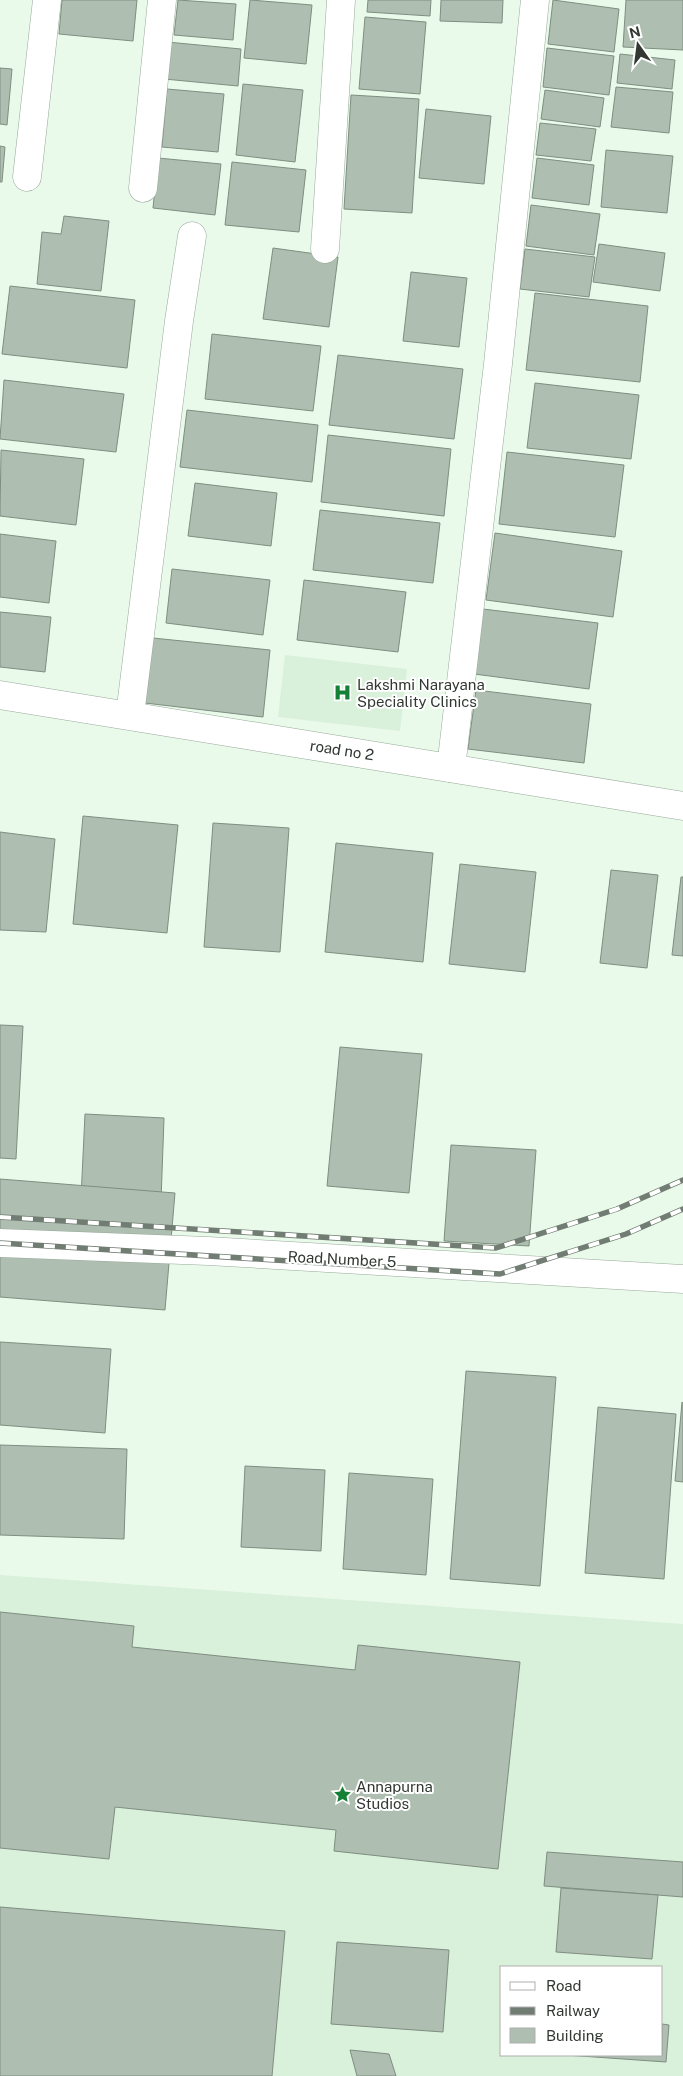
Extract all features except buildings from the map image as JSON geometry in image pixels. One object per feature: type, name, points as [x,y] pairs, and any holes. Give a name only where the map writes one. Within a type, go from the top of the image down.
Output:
[{"type":"street","points":[[27,177],[47,0]]},
{"type":"street","points":[[144,188],[162,0]]},
{"type":"street","points":[[325,249],[341,0]]},
{"type":"street","points":[[451,768],[498,364],[535,0]]},
{"type":"street","points":[[130,715],[178,330],[192,236]]},
{"type":"street","name":"road no 2","points":[[0,695],[683,806]]},
{"type":"street","name":"Road Number 5","points":[[0,1243],[208,1251],[683,1279]]},
{"type":"shaded area","name":"Lakshmi Narayana Speciality Clinics","points":[[285,655],[407,669],[400,731],[278,717]]},
{"type":"shaded area","name":"Annapurna Studios","points":[[0,1575],[683,1624],[683,2076],[0,2076]]},
{"type":"railway","points":[[0,1217],[496,1248],[617,1209],[683,1180]]},
{"type":"railway","points":[[0,1243],[500,1274],[626,1234],[683,1209]]},
{"type":"place","name":"Lakshmi Narayana Speciality Clinics","points":[[343,693]]},
{"type":"place","name":"Annapurna Studios","points":[[342,1795]]}]
